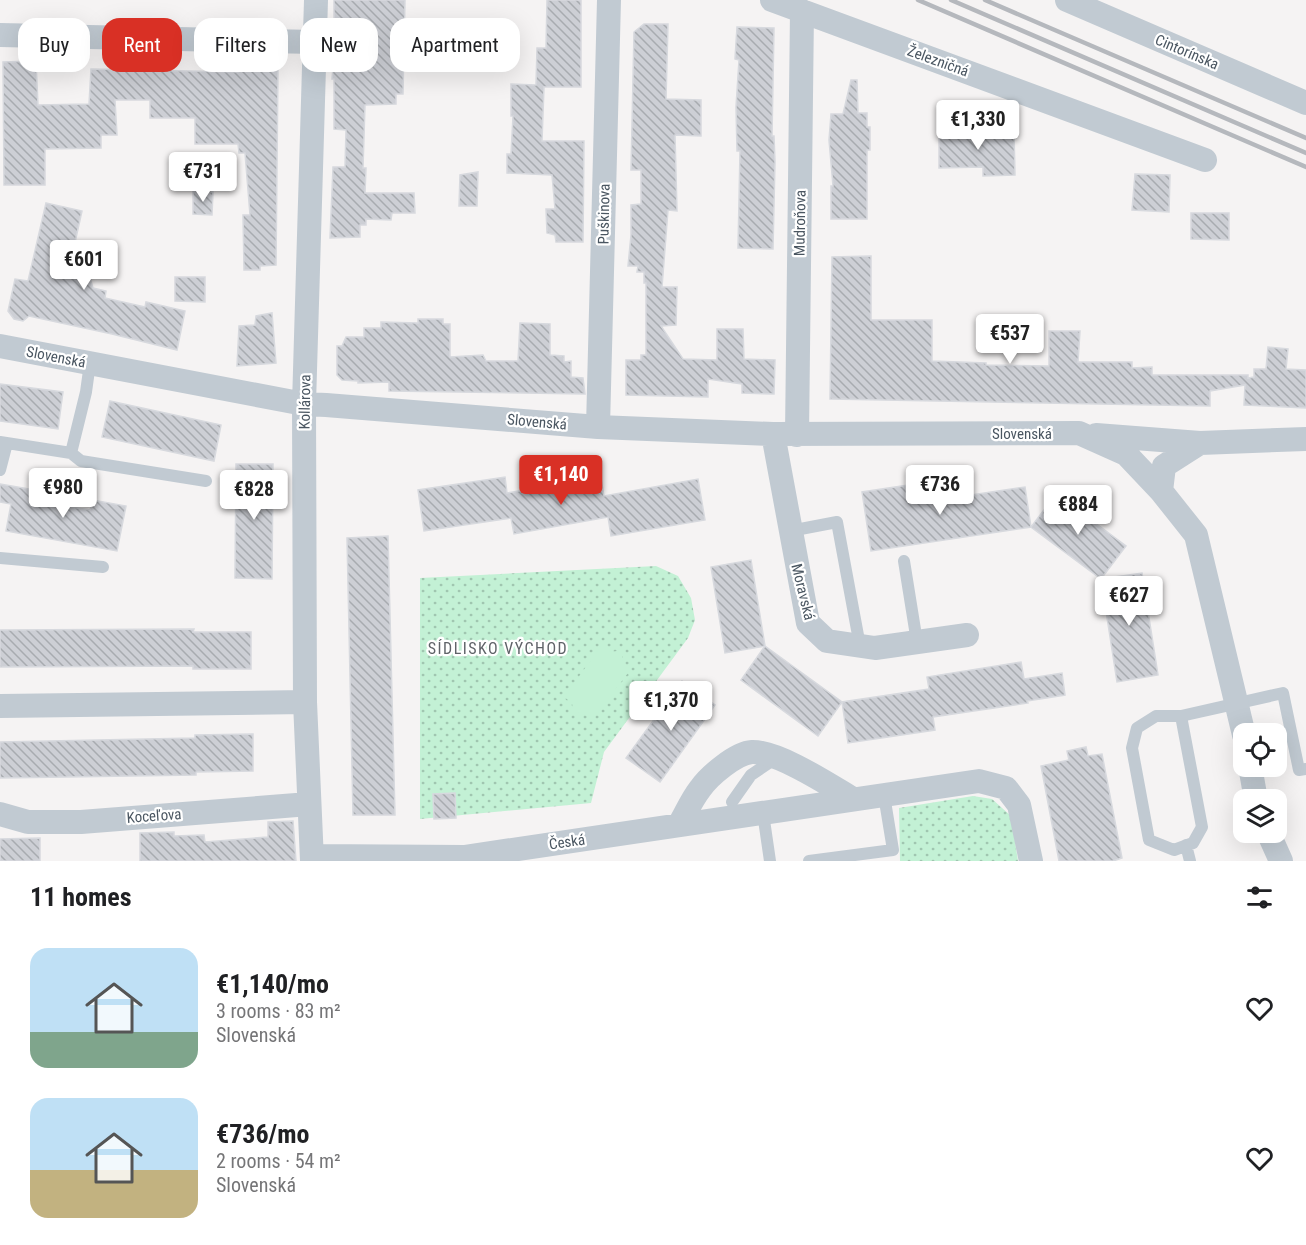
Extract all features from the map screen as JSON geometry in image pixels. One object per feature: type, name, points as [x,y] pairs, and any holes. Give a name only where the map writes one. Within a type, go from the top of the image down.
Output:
[{"type":"street","name":"Kollárova","points":[[316,0],[316,18]]},
{"type":"street","name":"Puškinova","points":[[598,427],[609,0]]},
{"type":"street","name":"Železničná","points":[[772,0],[1205,160]]},
{"type":"street","name":"Cintorínska","points":[[1071,1],[1306,103]]},
{"type":"street","name":"Mudroňova","points":[[785,434],[802,11]]},
{"type":"street","points":[[0,36],[300,42]]},
{"type":"street","name":"Kollárova","points":[[312,859],[305,702],[304,404],[314,72]]},
{"type":"street","name":"Slovenská","points":[[0,346],[304,404],[598,427],[785,434],[1079,433],[1200,443],[1306,439]]},
{"type":"street","name":"Slovenská","points":[[1079,433],[1126,454],[1161,491],[1196,535],[1242,723]]},
{"type":"street","name":"Moravská","points":[[785,434],[790,531],[808,623],[827,641],[875,648],[967,634]]},
{"type":"street","points":[[1161,491],[1164,466],[1200,443]]},
{"type":"street","points":[[0,706],[305,702]]},
{"type":"street","points":[[679,825],[700,788],[729,761],[752,752],[776,758],[799,768],[853,799]]},
{"type":"street","name":"Česká","points":[[312,859],[464,857],[979,781],[1006,788],[1019,805],[1030,861]]},
{"type":"street","name":"Koceľova","points":[[0,814],[28,822],[81,822],[309,804]]},
{"type":"street","points":[[1273,843],[1281,861]]},
{"type":"lane","points":[[71,453],[86,392],[90,363]]},
{"type":"lane","points":[[0,470],[4,442],[71,453],[81,461],[206,481]]},
{"type":"lane","points":[[790,531],[837,522],[860,646]]},
{"type":"lane","points":[[0,558],[103,567]]},
{"type":"lane","points":[[904,561],[917,642]]},
{"type":"lane","points":[[1181,716],[1202,827],[1193,843],[1174,850],[1149,840],[1132,748],[1137,728],[1156,716],[1181,716],[1283,693],[1299,770],[1306,769]]},
{"type":"lane","points":[[732,802],[751,775],[776,758]]},
{"type":"lane","points":[[809,861],[893,850],[884,795]]},
{"type":"lane","points":[[763,813],[770,861]]},
{"type":"lane","points":[[1186,846],[1190,861]]},
{"type":"green space","points":[[656,566],[678,576],[691,598],[695,620],[688,638],[604,752],[591,803],[420,819],[420,578]]},
{"type":"green space","points":[[601,646],[609,652],[617,651],[622,655],[623,662],[631,669],[593,719],[573,710],[572,703],[564,697]]},
{"type":"green space","points":[[973,796],[992,799],[1011,816],[1018,861],[900,861],[899,808]]},
{"type":"building","points":[[334,0],[405,0],[405,18],[390,18],[390,72],[403,72],[403,94],[396,94],[396,104],[365,105],[363,168],[366,168],[365,193],[414,193],[415,213],[392,213],[391,220],[366,219],[366,225],[360,225],[360,237],[330,238],[333,167],[345,167],[346,130],[334,129],[334,79],[332,79],[333,72],[378,72],[378,18],[334,18]]},
{"type":"building","points":[[547,0],[581,0],[581,87],[544,87],[542,141],[584,141],[583,242],[556,242],[555,235],[547,233],[546,209],[555,209],[552,175],[507,173],[507,154],[511,154],[513,116],[511,116],[511,84],[536,85],[537,48],[546,48]]},
{"type":"building","points":[[644,24],[668,24],[666,99],[701,100],[701,136],[675,135],[677,211],[668,210],[662,287],[677,287],[676,325],[661,326],[683,359],[717,360],[717,329],[743,329],[744,359],[775,360],[774,394],[742,393],[742,384],[708,379],[708,397],[626,395],[626,360],[641,360],[641,355],[646,355],[644,272],[637,272],[638,266],[628,266],[631,205],[641,204],[641,170],[631,170],[634,32]]},
{"type":"building","points":[[737,27],[774,28],[773,249],[738,248],[740,151],[737,151],[736,107],[739,60],[735,59]]},
{"type":"building","points":[[3,62],[18,62],[18,72],[36,72],[38,105],[89,104],[91,69],[102,69],[102,72],[278,72],[276,265],[260,266],[260,270],[244,270],[243,215],[250,215],[245,153],[239,153],[238,144],[195,144],[195,118],[150,118],[150,100],[115,100],[117,135],[101,135],[101,148],[45,149],[45,185],[4,185]]},
{"type":"building","points":[[851,80],[857,80],[858,113],[867,113],[867,127],[870,127],[870,150],[867,150],[867,219],[831,219],[831,186],[833,186],[829,140],[831,114],[843,114]]},
{"type":"building","points":[[968,127],[968,132],[1014,131],[1015,175],[983,176],[983,167],[939,168],[939,128]]},
{"type":"building","points":[[478,172],[477,206],[459,206],[460,175]]},
{"type":"building","points":[[1135,174],[1170,175],[1169,212],[1132,210]]},
{"type":"building","points":[[193,191],[213,192],[212,215],[193,214]]},
{"type":"building","points":[[46,203],[82,211],[68,274],[90,278],[93,288],[106,291],[105,298],[145,307],[146,302],[185,311],[177,350],[29,316],[23,321],[14,319],[8,311],[15,279],[28,281]]},
{"type":"building","points":[[1191,213],[1229,213],[1229,240],[1191,239]]},
{"type":"building","points":[[871,256],[871,320],[932,320],[932,361],[1049,366],[1049,331],[1080,331],[1078,362],[1132,362],[1132,368],[1152,367],[1152,375],[1248,375],[1248,378],[1254,377],[1254,369],[1266,369],[1268,347],[1288,349],[1286,369],[1306,370],[1306,408],[1244,405],[1245,385],[1210,391],[1210,406],[830,399],[832,257]]},
{"type":"building","points":[[175,277],[205,277],[205,302],[175,301]]},
{"type":"building","points":[[272,313],[276,363],[237,366],[239,326],[255,325],[256,316]]},
{"type":"building","points":[[418,319],[443,319],[443,324],[450,324],[450,357],[483,355],[486,361],[518,361],[520,323],[550,324],[550,355],[564,356],[564,362],[571,361],[571,377],[583,378],[585,394],[389,391],[389,382],[358,383],[358,381],[342,380],[337,375],[337,346],[342,346],[346,337],[364,337],[364,328],[381,328],[381,322],[418,323]]},
{"type":"building","points":[[0,384],[63,392],[58,429],[0,421]]},
{"type":"building","points":[[110,401],[221,425],[214,461],[102,437]]},
{"type":"building","points":[[236,464],[273,464],[272,579],[235,578]]},
{"type":"building","points":[[505,477],[507,493],[601,478],[604,496],[698,479],[705,520],[611,536],[608,517],[514,534],[511,518],[424,531],[418,490]]},
{"type":"building","points":[[921,483],[924,502],[1025,487],[1031,527],[871,551],[862,492]]},
{"type":"building","points":[[0,484],[47,492],[45,503],[90,510],[93,500],[126,506],[117,551],[6,531],[11,504],[0,502]]},
{"type":"building","points":[[1056,494],[1126,546],[1101,579],[1031,527]]},
{"type":"building","points":[[388,536],[395,815],[353,815],[347,538]]},
{"type":"building","points":[[751,560],[765,646],[725,653],[711,567]]},
{"type":"building","points":[[1142,573],[1158,675],[1117,682],[1101,579]]},
{"type":"building","points":[[194,629],[193,632],[251,632],[251,669],[193,669],[193,666],[0,667],[0,630]]},
{"type":"building","points":[[765,646],[842,702],[818,736],[741,680]]},
{"type":"building","points":[[1021,662],[1024,679],[1062,673],[1065,695],[1027,701],[1028,703],[933,717],[935,730],[848,743],[842,702],[929,689],[927,677]]},
{"type":"building","points":[[682,681],[715,705],[660,782],[626,758]]},
{"type":"building","points":[[253,734],[253,771],[196,772],[196,775],[0,778],[0,742],[195,738],[195,735]]},
{"type":"building","points":[[1086,747],[1088,756],[1102,754],[1122,858],[1113,861],[1059,861],[1041,766],[1069,760],[1067,751]]},
{"type":"building","points":[[455,793],[456,818],[434,819],[433,794]]},
{"type":"building","points":[[293,821],[296,861],[140,861],[140,833],[174,832],[174,836],[204,835],[205,842],[268,837],[268,822]]},
{"type":"building","points":[[40,838],[40,861],[0,861],[0,839]]},
{"type":"railway","points":[[918,0],[1306,167]]},
{"type":"railway","points":[[951,0],[1306,153]]},
{"type":"railway","points":[[985,0],[1306,138]]},
{"type":"district","name":"SÍDLISKO VÝCHOD","points":[[498,648]]}]
